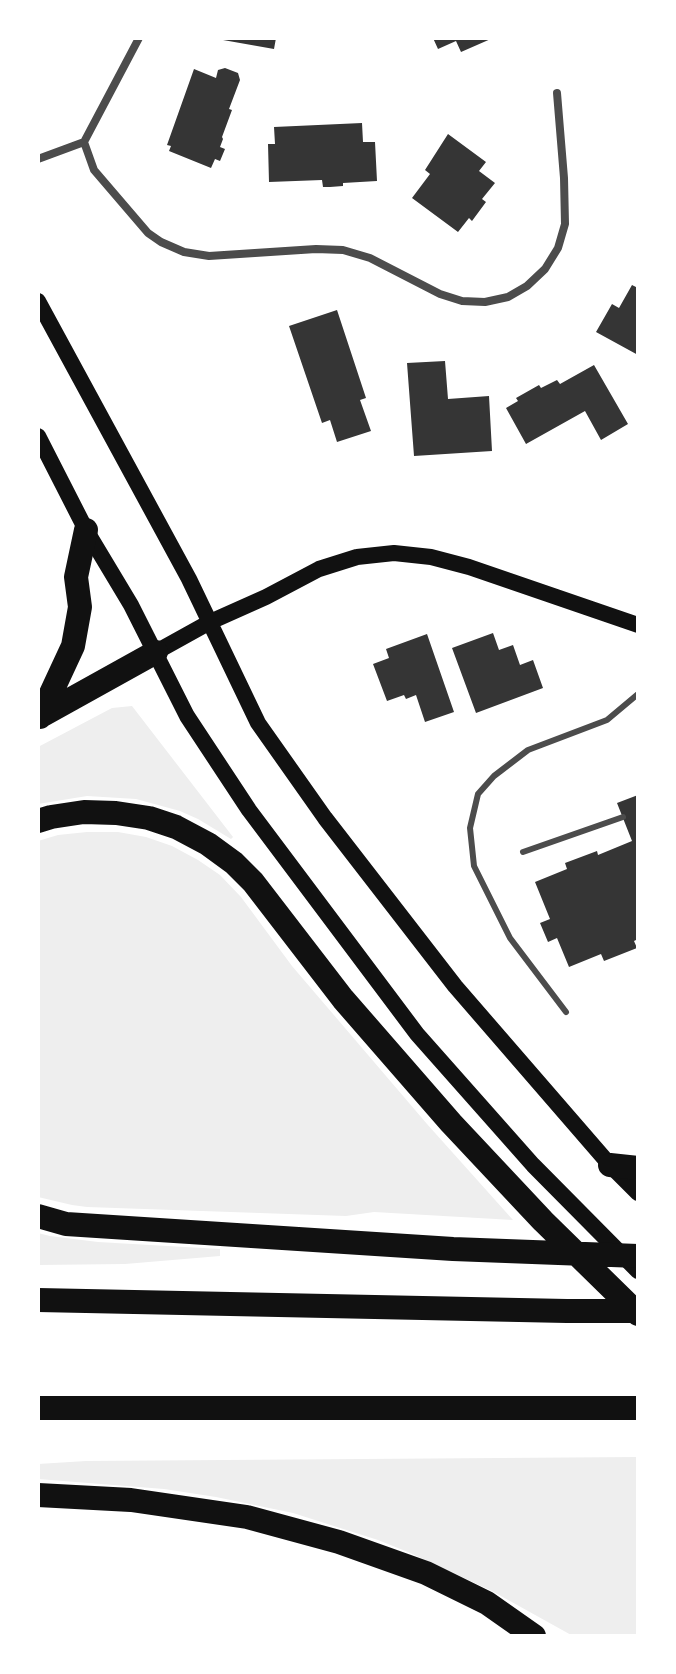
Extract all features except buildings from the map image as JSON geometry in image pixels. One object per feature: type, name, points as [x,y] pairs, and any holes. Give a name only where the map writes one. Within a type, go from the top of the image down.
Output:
[{"type":"highway","points":[[39,718],[73,646],[80,607],[76,577],[86,530]]},
{"type":"highway","points":[[39,718],[156,652]]},
{"type":"highway","points":[[38,821],[84,812],[149,818],[176,827],[208,844],[234,863],[253,882],[343,999],[451,1123],[543,1221],[638,1312]]},
{"type":"highway","points":[[610,1165],[638,1168]]},
{"type":"highway","points":[[38,1216],[66,1224],[453,1249],[638,1256]]},
{"type":"highway","points":[[38,1300],[638,1312]]},
{"type":"highway","points":[[38,1408],[638,1408]]},
{"type":"highway","points":[[38,1495],[131,1500],[247,1517],[339,1542],[426,1573],[487,1603],[534,1636]]},
{"type":"main road","points":[[38,301],[189,579],[258,723],[325,818],[455,986],[610,1165],[638,1193]]},
{"type":"main road","points":[[38,436],[86,530],[131,605],[187,716],[249,810],[417,1034],[533,1165],[638,1271]]},
{"type":"main road","points":[[156,652],[319,569],[357,557],[394,553],[431,557],[469,567],[638,625]]},
{"type":"street","points":[[38,159],[84,142],[139,38]]},
{"type":"street","points":[[84,142],[94,170],[148,233],[184,252],[209,256],[343,250],[370,258],[440,294],[462,301],[485,302],[508,297],[527,286],[545,269],[558,248],[565,224],[557,93]]},
{"type":"lane","points":[[566,1012],[510,938],[474,866],[470,828],[478,794],[494,776],[528,750],[607,720],[638,694]]},
{"type":"lane","points":[[523,852],[623,817]]},
{"type":"shaded area","points":[[132,706],[233,837],[231,839],[180,811],[136,799],[87,796],[38,804],[38,747],[112,708]]},
{"type":"shaded area","points":[[87,832],[118,832],[146,837],[172,846],[220,875],[241,897],[292,966],[513,1220],[374,1212],[346,1216],[87,1207],[38,1197],[38,841]]},
{"type":"shaded area","points":[[38,1233],[98,1242],[220,1249],[220,1256],[125,1264],[38,1265]]},
{"type":"shaded area","points":[[638,1457],[638,1636],[573,1636],[492,1591],[408,1552],[293,1513],[164,1489],[38,1479],[38,1464],[86,1461]]}]
